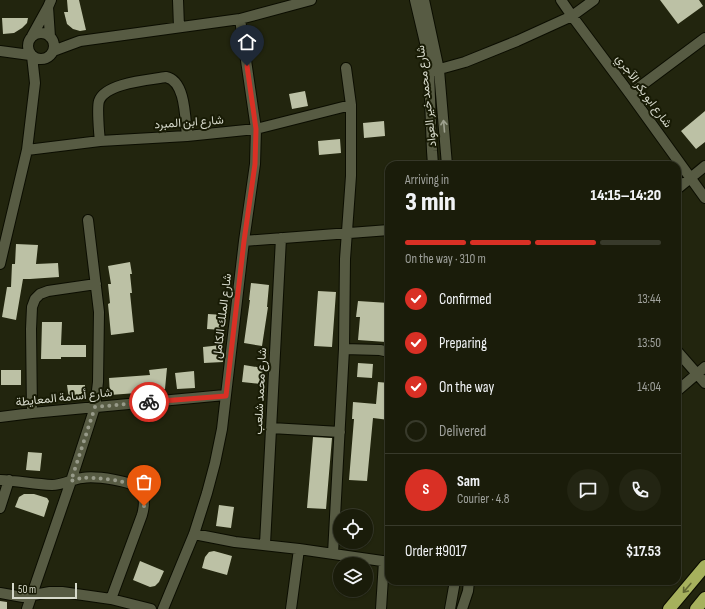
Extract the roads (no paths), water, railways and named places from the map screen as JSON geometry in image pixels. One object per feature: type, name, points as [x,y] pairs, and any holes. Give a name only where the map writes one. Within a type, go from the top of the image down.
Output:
[{"type":"highway","points":[[669,609],[705,566]]},
{"type":"highway","points":[[696,609],[705,598]]},
{"type":"street","points":[[178,0],[180,27]]},
{"type":"street","points":[[53,51],[80,41],[240,18],[311,0]]},
{"type":"street","name":"شارع محمد خير العواد","points":[[415,0],[427,51],[433,161]]},
{"type":"street","name":"شارع محمد خير العواد","points":[[424,0],[439,70],[447,161]]},
{"type":"street","name":"شارع ابو بكر الآجري","points":[[561,0],[678,161]]},
{"type":"street","points":[[429,72],[465,62],[517,41],[572,16],[594,0]]},
{"type":"street","points":[[0,51],[31,56],[38,59],[45,59],[50,56],[54,45],[51,38],[49,4]]},
{"type":"street","points":[[0,264],[27,150],[35,83],[31,56],[28,49],[30,40],[49,4]]},
{"type":"street","name":"شارع الملك الكامل","points":[[163,609],[194,534],[216,463],[222,429],[244,241],[255,164],[256,129],[240,18]]},
{"type":"street","points":[[0,51],[30,40],[38,33],[45,33],[51,38],[80,41]]},
{"type":"street","points":[[630,94],[705,38]]},
{"type":"street","points":[[35,83],[45,59]]},
{"type":"street","points":[[334,554],[344,349],[345,259],[351,176],[351,105],[346,68]]},
{"type":"street","points":[[100,141],[98,104],[101,96],[105,92],[116,87],[166,77],[174,81],[181,92],[187,136]]},
{"type":"street","name":"شارع ابن المبرد","points":[[27,150],[100,141],[187,136],[256,129],[351,105]]},
{"type":"street","name":"شارع ابو بكر الآجري","points":[[681,165],[705,198]]},
{"type":"street","points":[[681,186],[705,166]]},
{"type":"street","points":[[27,609],[95,407],[98,382],[99,312],[88,220]]},
{"type":"street","points":[[244,241],[385,230]]},
{"type":"street","name":"شارع محمد شلعب","points":[[265,544],[281,238]]},
{"type":"street","points":[[32,412],[31,329],[32,307],[35,300],[40,294],[48,291],[96,284]]},
{"type":"street","points":[[344,349],[385,351]]},
{"type":"street","points":[[681,354],[701,370],[705,383]]},
{"type":"street","points":[[681,388],[701,370]]},
{"type":"street","name":"شارع أسامة المعايطة","points":[[0,417],[32,412],[226,396]]},
{"type":"street","points":[[271,428],[340,432]]},
{"type":"street","points":[[0,508],[4,480],[62,484],[82,478],[101,478],[132,484],[141,491],[144,506],[142,515],[111,599]]},
{"type":"street","points":[[194,534],[235,542],[265,544],[385,561]]},
{"type":"street","points":[[291,609],[299,549]]},
{"type":"street","points":[[381,609],[385,571]]},
{"type":"street","points":[[450,609],[454,585]]},
{"type":"street","points":[[462,609],[468,586]]},
{"type":"street","points":[[0,593],[23,597],[50,592],[62,592],[111,599],[152,609]]}]
